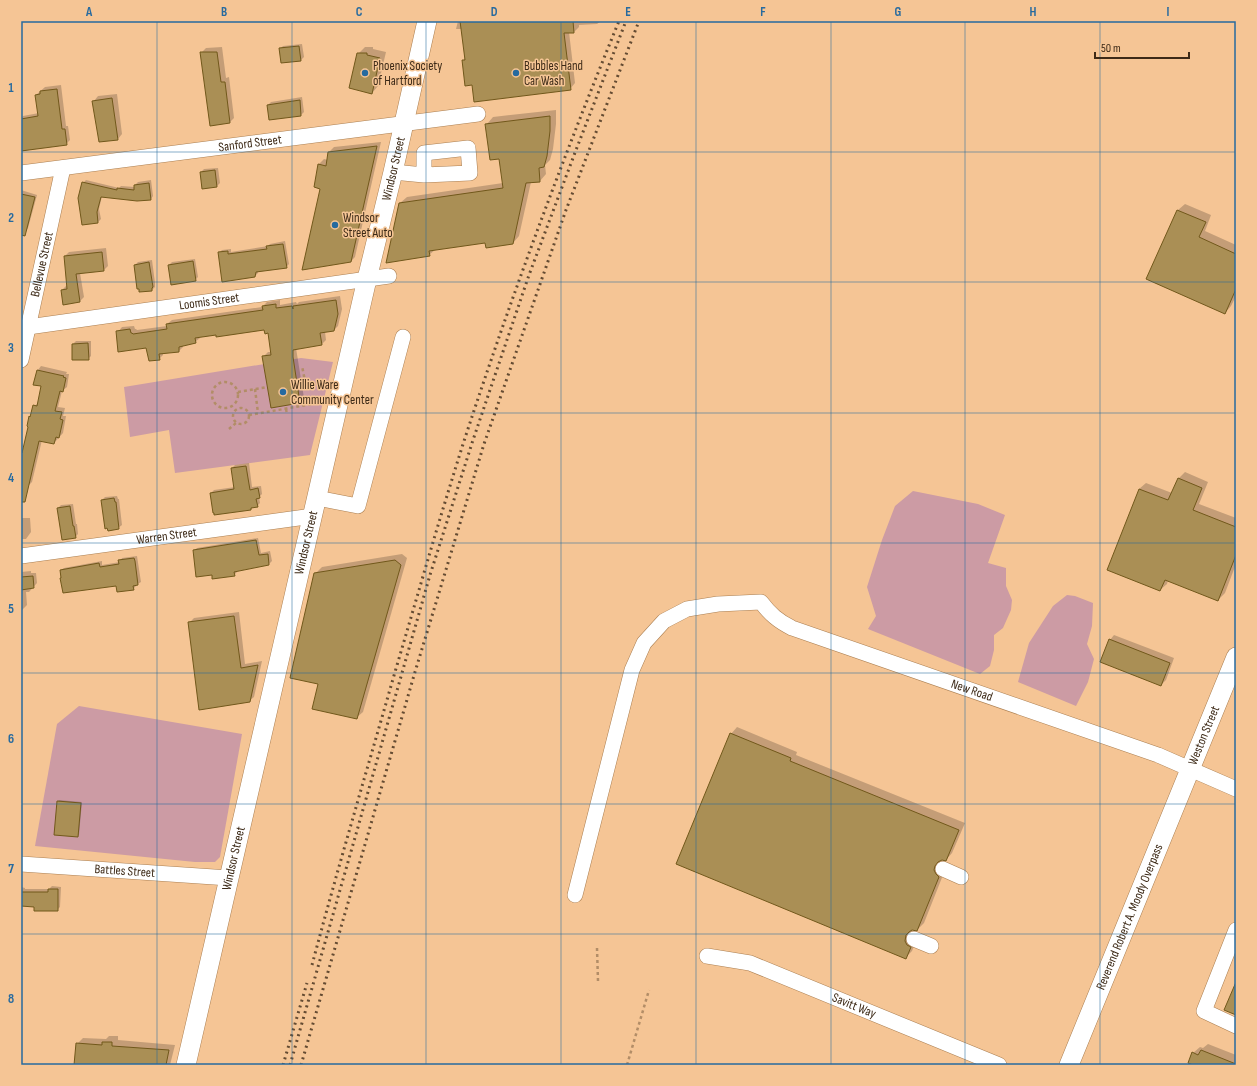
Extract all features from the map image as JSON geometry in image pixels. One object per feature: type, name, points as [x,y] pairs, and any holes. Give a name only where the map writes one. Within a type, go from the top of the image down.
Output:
[{"type":"main road","name":"Windsor Street","points":[[186,1065],[427,21]]},
{"type":"main road","name":"Weston Street","points":[[1190,769],[1236,657]]},
{"type":"main road","name":"Reverend Robert A. Moody Overpass","points":[[1069,1065],[1190,769]]},
{"type":"street","name":"Sanford Street","points":[[21,173],[478,114]]},
{"type":"street","name":"Bellevue Street","points":[[22,353],[63,168]]},
{"type":"street","points":[[393,172],[424,175]]},
{"type":"street","name":"Loomis Street","points":[[28,327],[389,276]]},
{"type":"street","name":"Warren Street","points":[[21,556],[315,507],[358,506],[403,337]]},
{"type":"street","name":"New Road","points":[[575,895],[632,670],[644,643],[664,621],[687,609],[718,604],[762,602],[771,615],[780,622],[792,628],[1158,755],[1190,769]]},
{"type":"street","name":"Weston Street","points":[[1190,769],[1236,789]]},
{"type":"street","name":"Battles Street","points":[[21,864],[229,878]]},
{"type":"street","points":[[943,869],[961,877]]},
{"type":"street","points":[[1236,930],[1204,1011],[1236,1026]]},
{"type":"street","points":[[914,940],[931,946]]},
{"type":"street","name":"Savitt Way","points":[[707,956],[750,963],[999,1065]]},
{"type":"path","points":[[297,382],[305,380],[302,366]]},
{"type":"path","points":[[228,382],[235,386],[238,392],[238,398],[229,408],[216,405],[212,397],[213,388],[219,383],[228,382]]},
{"type":"path","points":[[238,392],[267,387]]},
{"type":"path","points":[[255,389],[258,413]]},
{"type":"path","points":[[249,415],[326,402]]},
{"type":"path","points":[[232,406],[236,410]]},
{"type":"path","points":[[229,430],[236,423],[244,423],[248,420],[249,415],[247,410],[239,408],[236,410],[232,416],[236,423]]},
{"type":"path","points":[[286,409],[287,414]]},
{"type":"path","points":[[598,948],[598,981]]},
{"type":"path","points":[[627,1065],[650,990]]},
{"type":"shaded area","points":[[301,358],[333,362],[310,455],[175,473],[169,430],[130,437],[124,387]]},
{"type":"shaded area","points":[[913,491],[978,504],[1005,515],[988,563],[1006,568],[1006,586],[1012,600],[1011,610],[1003,628],[994,635],[994,650],[990,666],[980,674],[868,629],[876,616],[867,587],[882,540],[895,506]]},
{"type":"shaded area","points":[[1067,595],[1075,596],[1093,603],[1092,626],[1087,644],[1094,659],[1088,682],[1076,706],[1018,682],[1029,643],[1053,606]]},
{"type":"shaded area","points":[[79,706],[242,734],[220,857],[215,862],[195,862],[35,846],[57,724]]},
{"type":"building","name":"Bubbles Hand Car Wash","points":[[460,21],[573,21],[574,33],[564,33],[571,90],[474,102],[472,85],[465,86],[462,60],[465,60]]},
{"type":"building","points":[[299,46],[301,61],[281,63],[279,48]]},
{"type":"building","points":[[200,52],[217,52],[221,82],[225,82],[230,123],[210,126]]},
{"type":"building","name":"Phoenix Society of Hartford","points":[[357,53],[367,53],[367,55],[380,58],[372,94],[349,88]]},
{"type":"building","points":[[57,89],[62,129],[65,129],[67,145],[21,151],[21,119],[38,116],[35,95],[40,94],[40,91]]},
{"type":"building","points":[[112,98],[118,140],[99,142],[92,101]]},
{"type":"building","points":[[300,100],[301,116],[269,120],[267,105]]},
{"type":"building","points":[[550,116],[547,156],[544,167],[539,168],[540,182],[526,183],[513,244],[486,248],[485,243],[429,251],[430,256],[386,263],[399,203],[503,188],[499,159],[490,160],[485,124]]},
{"type":"building","name":"Windsor Street Auto","points":[[377,146],[351,262],[302,270],[320,189],[314,187],[318,164],[326,166],[328,152]]},
{"type":"building","points":[[215,170],[217,187],[202,189],[200,172]]},
{"type":"building","points":[[82,182],[117,190],[117,188],[134,190],[134,185],[149,183],[151,200],[137,201],[101,197],[97,212],[98,223],[82,225],[78,198]]},
{"type":"building","points":[[21,194],[35,197],[25,236],[21,235]]},
{"type":"building","points":[[1177,210],[1206,222],[1199,237],[1236,254],[1236,289],[1225,314],[1146,279]]},
{"type":"building","points":[[283,244],[287,268],[256,272],[255,277],[222,282],[218,252],[228,251],[228,254],[267,249],[266,246]]},
{"type":"building","points":[[102,252],[104,271],[76,274],[80,302],[63,305],[61,290],[67,289],[64,256]]},
{"type":"building","points":[[193,261],[196,281],[171,285],[168,265]]},
{"type":"building","points":[[149,262],[153,287],[152,291],[139,292],[139,289],[137,289],[134,265]]},
{"type":"building","points":[[336,300],[338,314],[334,331],[320,333],[322,345],[293,350],[300,403],[271,408],[262,356],[271,355],[268,333],[265,334],[264,330],[216,337],[216,335],[195,338],[196,343],[179,347],[179,352],[159,354],[160,360],[149,361],[146,348],[118,352],[116,331],[130,329],[131,333],[133,334],[167,329],[166,324],[263,310],[262,306],[276,304],[276,308],[292,306],[293,309],[293,306]]},
{"type":"building","points":[[88,343],[89,360],[72,360],[72,344]]},
{"type":"building","points":[[37,370],[64,376],[63,377],[66,378],[63,392],[60,391],[55,411],[62,412],[60,419],[63,420],[59,438],[56,437],[54,444],[39,441],[25,502],[21,502],[21,453],[28,427],[29,416],[30,417],[33,405],[37,406],[41,386],[33,385]]},
{"type":"building","points":[[246,466],[250,490],[258,488],[260,498],[256,499],[258,507],[251,508],[251,510],[214,515],[210,493],[234,489],[231,468]]},
{"type":"building","points":[[1178,478],[1202,488],[1193,510],[1236,527],[1236,555],[1218,601],[1165,580],[1160,591],[1107,570],[1139,489],[1168,500]]},
{"type":"building","points":[[114,498],[116,502],[119,529],[108,531],[107,528],[105,529],[101,500]]},
{"type":"building","points":[[70,506],[76,538],[62,540],[57,508]]},
{"type":"building","points":[[256,540],[259,555],[268,554],[269,565],[234,572],[235,576],[212,579],[212,575],[196,577],[193,550]]},
{"type":"building","points":[[134,558],[138,585],[133,586],[134,590],[117,592],[116,586],[63,593],[60,570],[99,563],[100,567],[119,564],[118,560]]},
{"type":"building","points":[[395,560],[401,565],[357,719],[312,709],[318,684],[290,678],[314,573]]},
{"type":"building","points":[[33,576],[34,588],[21,590],[21,577]]},
{"type":"building","points":[[234,616],[241,668],[258,665],[250,702],[199,710],[188,622]]},
{"type":"building","points":[[1109,639],[1170,663],[1161,686],[1100,662]]},
{"type":"building","points":[[730,733],[791,758],[790,761],[959,830],[946,861],[942,860],[935,866],[934,870],[939,877],[917,931],[912,930],[906,935],[905,941],[907,945],[911,947],[906,959],[676,864]]},
{"type":"building","points":[[57,801],[81,803],[78,837],[54,835]]},
{"type":"building","points":[[48,889],[58,889],[58,911],[34,911],[34,907],[21,906],[21,892],[48,892]]},
{"type":"building","points":[[1236,982],[1236,1015],[1224,1010]]},
{"type":"building","points":[[102,1042],[112,1042],[112,1046],[169,1050],[166,1065],[74,1065],[76,1043],[102,1045]]},
{"type":"building","points":[[1201,1050],[1236,1065],[1193,1065],[1188,1063],[1192,1052],[1198,1055]]},
{"type":"railway","points":[[312,965],[395,672],[465,438],[538,228],[619,21]]},
{"type":"railway","points":[[290,1065],[430,575],[473,440],[529,275],[626,21]]},
{"type":"railway","points":[[301,1065],[415,672],[484,444],[566,210],[639,21]]},
{"type":"railway","points":[[283,1065],[307,983]]},
{"type":"place","name":"Phoenix Society of Hartford","points":[[365,73]]},
{"type":"place","name":"Bubbles Hand Car Wash","points":[[516,73]]},
{"type":"place","name":"Windsor Street Auto","points":[[335,225]]},
{"type":"place","name":"Willie Ware Community Center","points":[[283,392]]}]
